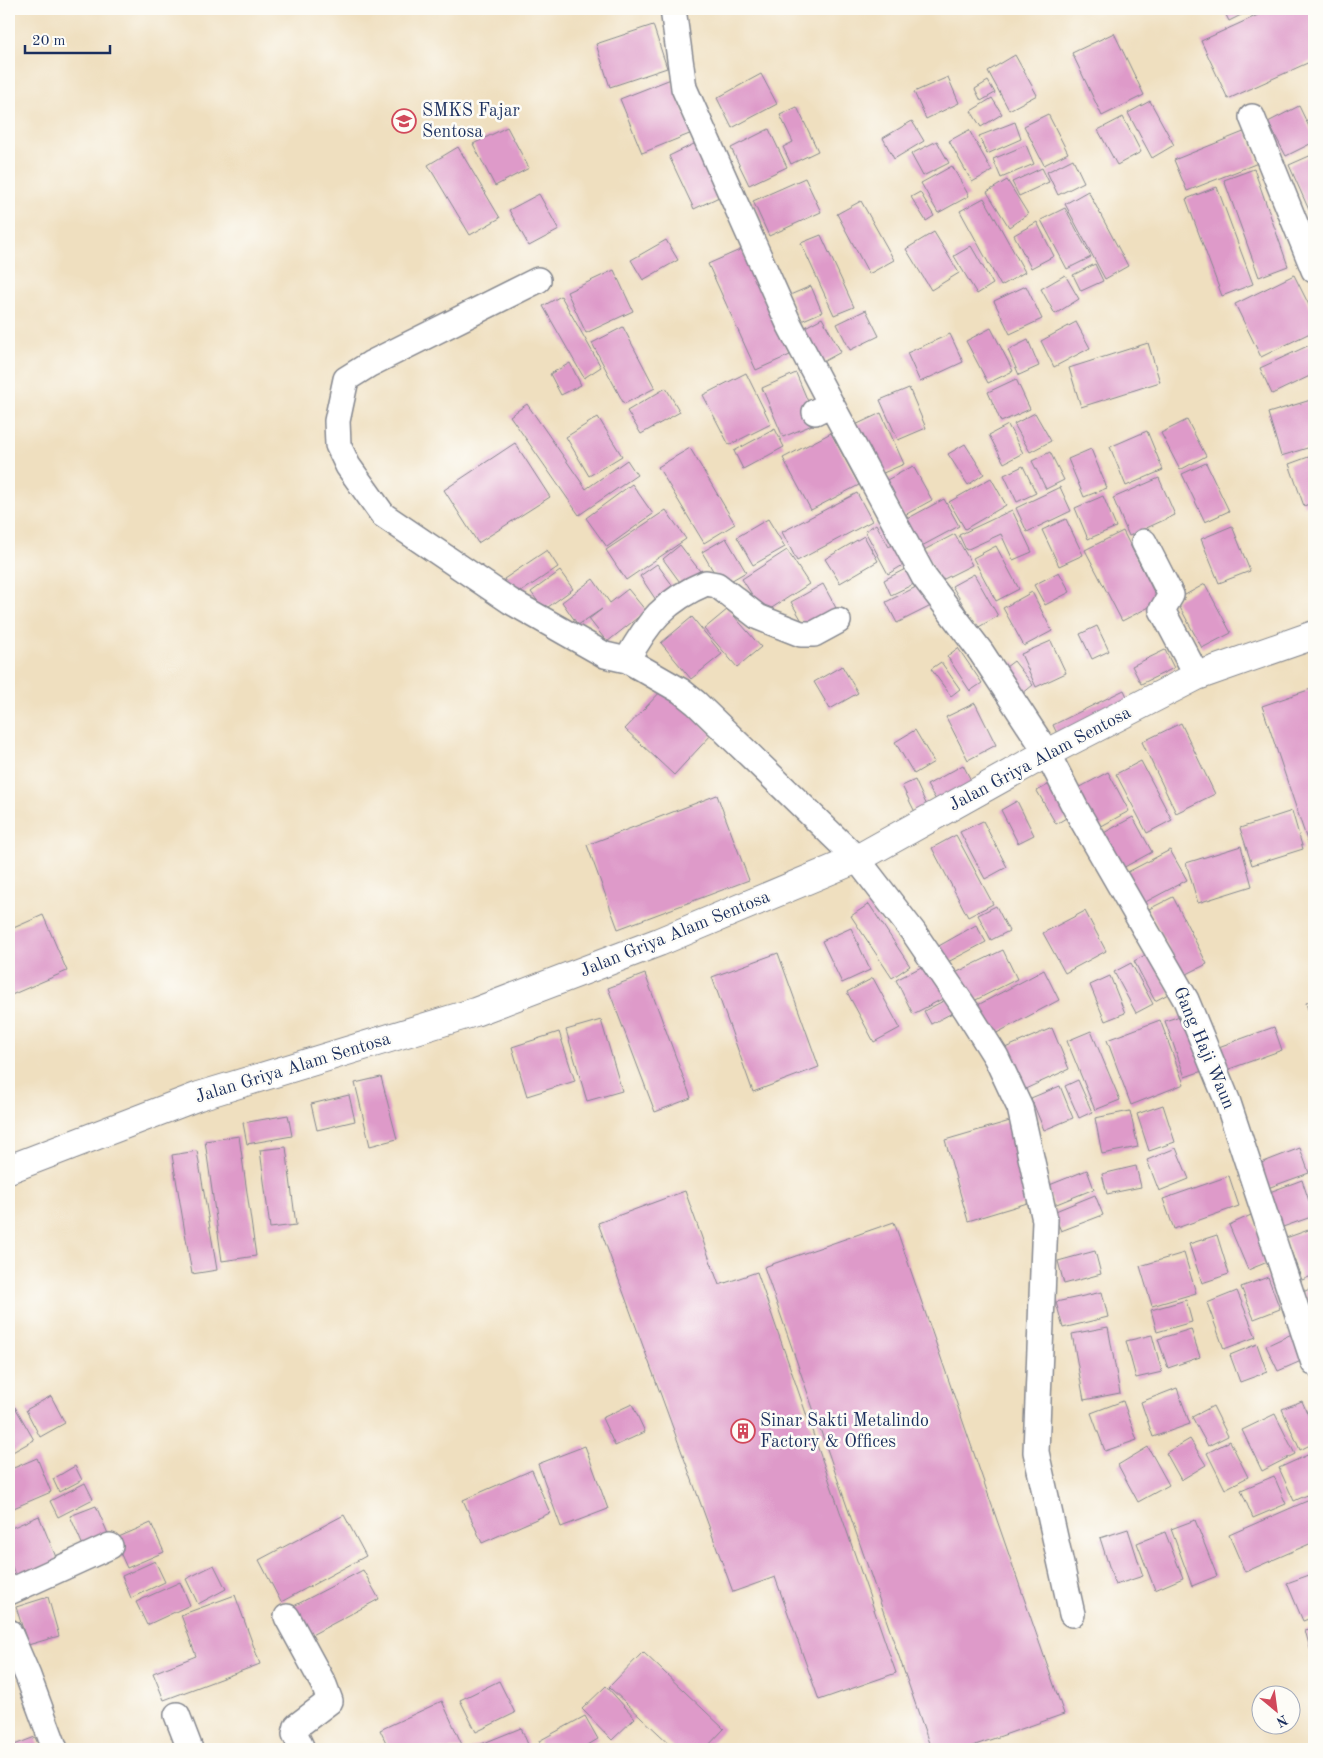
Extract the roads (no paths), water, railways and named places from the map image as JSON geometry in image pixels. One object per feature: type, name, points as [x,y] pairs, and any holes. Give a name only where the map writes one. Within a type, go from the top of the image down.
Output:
[{"type":"street","name":"Gang Haji Waun","points":[[673,9],[684,88],[789,324],[823,408],[924,577],[981,652],[1047,753],[1186,1000],[1227,1100],[1314,1363]]},
{"type":"street","points":[[1252,117],[1314,270]]},
{"type":"street","points":[[538,280],[370,364],[346,379],[336,420],[338,445],[351,471],[389,519],[510,601],[605,655],[627,660],[681,691],[696,703],[856,859],[914,933],[967,1010],[996,1057],[1020,1108],[1045,1220],[1036,1452],[1072,1614]]},
{"type":"street","points":[[1144,542],[1171,595],[1162,610],[1197,676]]},
{"type":"street","points":[[627,660],[643,630],[657,614],[706,583],[717,585],[758,617],[801,634],[814,634],[838,621]]},
{"type":"street","name":"Jalan Griya Alam Sentosa","points":[[9,1169],[199,1096],[475,1012],[659,942],[856,859],[1047,753],[1197,676],[1314,635]]},
{"type":"street","points":[[9,1592],[110,1546]]},
{"type":"street","points":[[287,1616],[324,1685],[330,1701],[297,1726],[295,1734],[302,1749]]},
{"type":"street","points":[[9,1632],[28,1676],[55,1749]]},
{"type":"street","points":[[178,1715],[190,1749]]},
{"type":"place","name":"SMKS Fajar Sentosa","points":[[404,121]]},
{"type":"place","name":"Sinar Sakti Metalindo Factory & Offices","points":[[743,1431]]}]
